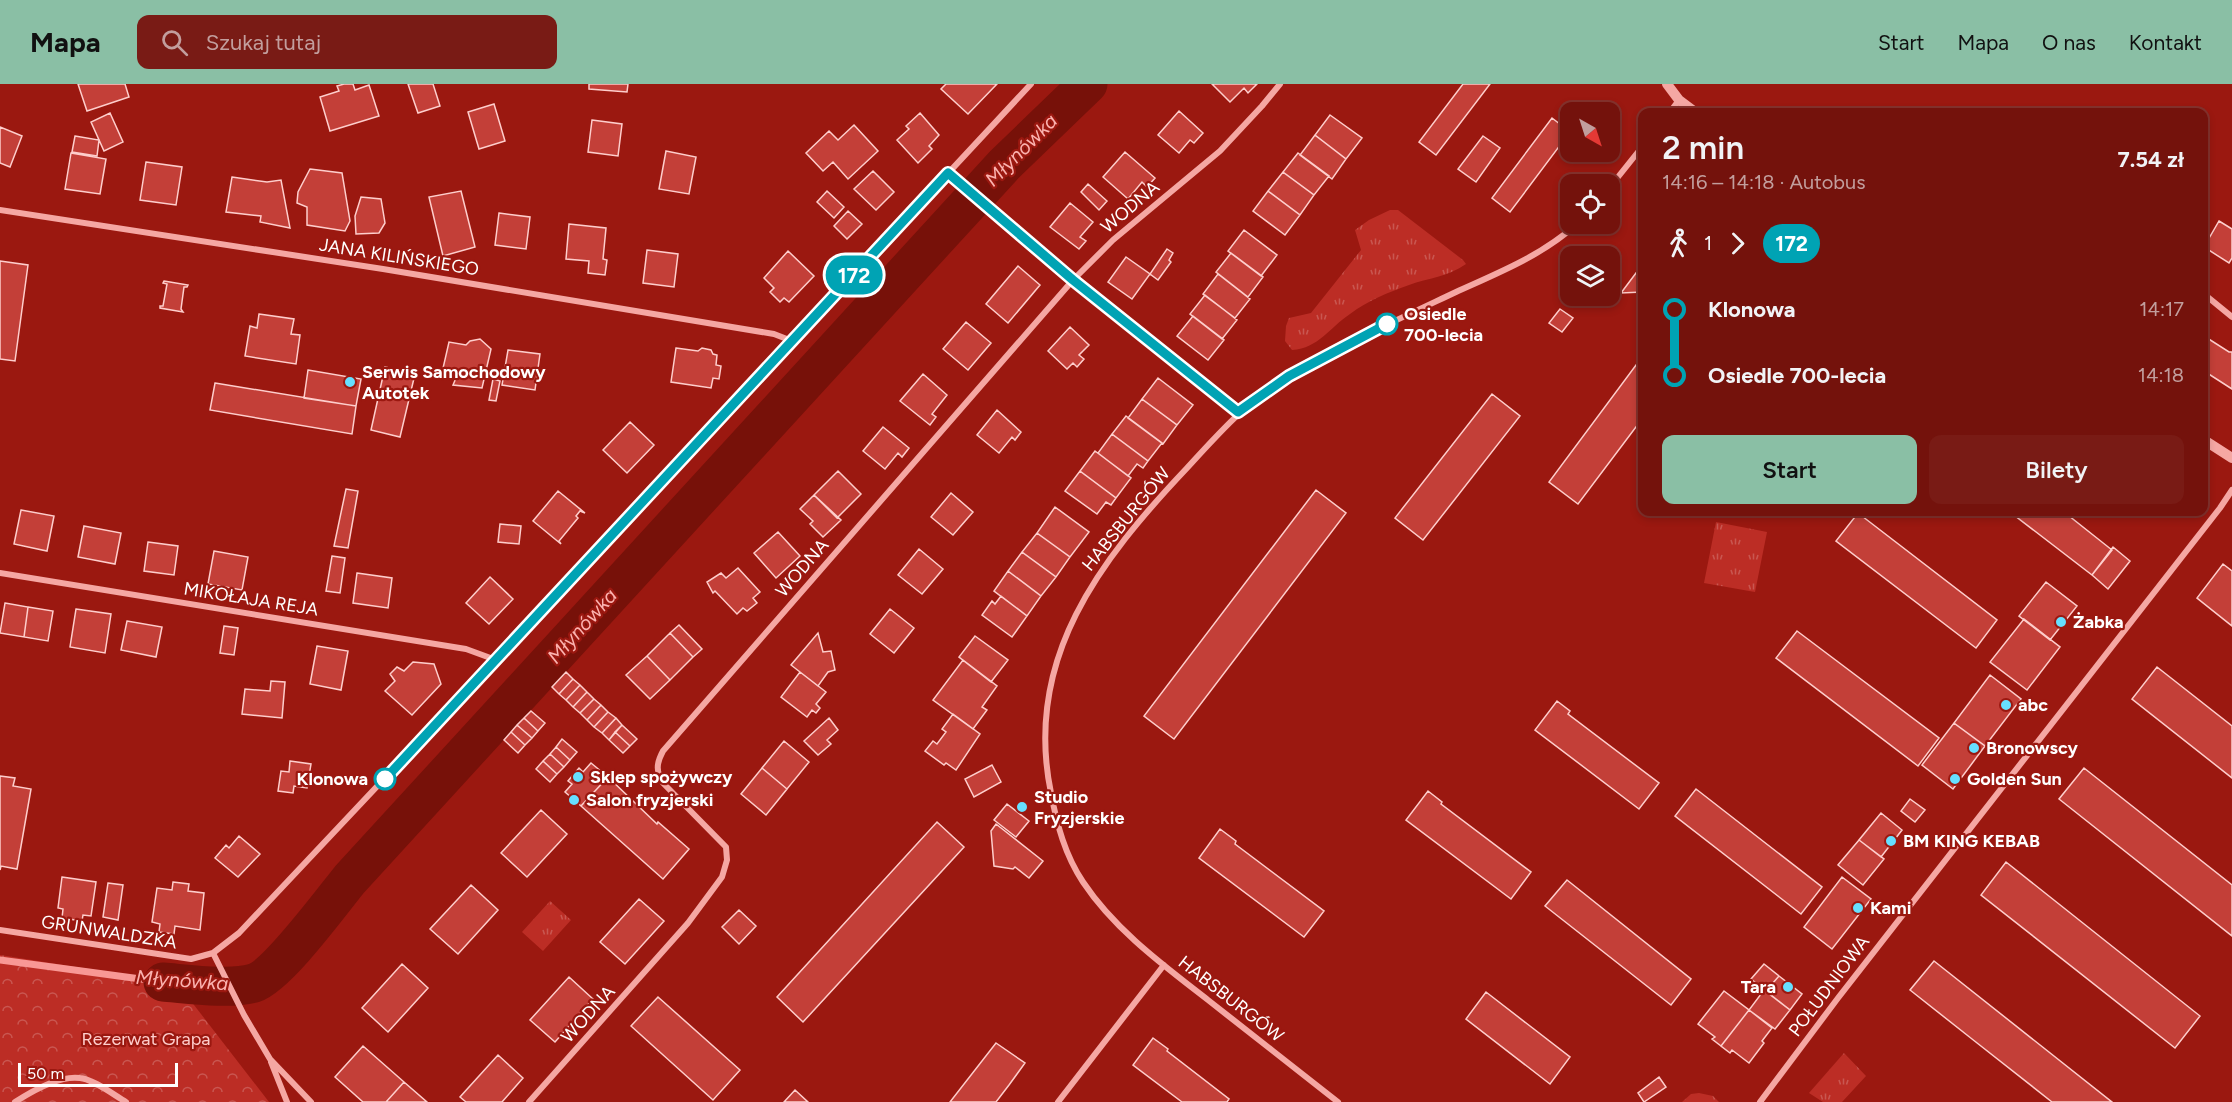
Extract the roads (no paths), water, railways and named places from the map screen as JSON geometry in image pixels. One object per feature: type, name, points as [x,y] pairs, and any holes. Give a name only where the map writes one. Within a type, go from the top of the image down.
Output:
[{"type":"street","points":[[287,1102],[270,1059],[243,1015],[213,953],[246,926],[1031,84]]},
{"type":"street","name":"WODNA","points":[[529,1102],[676,938],[722,877],[727,860],[726,847],[663,783],[657,774],[657,763],[663,751],[1073,280],[1113,240],[1220,151],[1280,84]]},
{"type":"street","points":[[1667,84],[1679,100],[1690,108]]},
{"type":"street","points":[[1673,108],[1679,100]]},
{"type":"street","points":[[1620,174],[1638,152]]},
{"type":"street","points":[[948,173],[1073,280],[1238,412]]},
{"type":"street","name":"JANA KILIŃSKIEGO","points":[[0,210],[383,269],[763,332],[792,341]]},
{"type":"street","name":"HABSBURGÓW","points":[[1338,1102],[1140,946],[1110,915],[1084,883],[1070,860],[1058,830],[1049,786],[1044,753],[1045,714],[1051,681],[1067,628],[1090,588],[1120,544],[1238,412],[1289,376],[1387,324],[1541,251],[1564,234]]},
{"type":"street","points":[[2208,297],[2232,316]]},
{"type":"street","points":[[2208,442],[2231,456]]},
{"type":"street","name":"POŁUDNIOWA","points":[[1760,1102],[2232,490]]},
{"type":"street","name":"MIKOŁAJA REJA","points":[[0,573],[466,649],[496,660]]},
{"type":"street","name":"GRUNWALDZKA","points":[[0,930],[164,957],[191,959],[213,953]]},
{"type":"street","points":[[1058,1102],[1164,965]]},
{"type":"street","points":[[270,1059],[311,1102]]},
{"type":"street","points":[[15,1102],[57,1082],[80,1077],[126,1102]]},
{"type":"waterway","name":"Młynówka","points":[[163,982],[209,986],[245,985],[254,983],[277,966],[350,879],[1005,164],[1088,84]]},
{"type":"waterway","name":"Młynówka","points":[[0,960],[163,982]]},
{"type":"place","name":"Osiedle 700-lecia","points":[[1387,324]]},
{"type":"place","name":"Serwis Samochodowy Autotek","points":[[350,382]]},
{"type":"place","name":"Żabka","points":[[2061,622]]},
{"type":"place","name":"abc","points":[[2006,705]]},
{"type":"place","name":"Bronowscy","points":[[1974,748]]},
{"type":"place","name":"Sklep spożywczy","points":[[578,777]]},
{"type":"place","name":"Klonowa","points":[[385,779]]},
{"type":"place","name":"Golden Sun","points":[[1955,779]]},
{"type":"place","name":"Salon fryzjerski","points":[[574,800]]},
{"type":"place","name":"Studio Fryzjerskie","points":[[1022,807]]},
{"type":"place","name":"BM KING KEBAB","points":[[1891,841]]},
{"type":"place","name":"Kami","points":[[1858,908]]},
{"type":"place","name":"Tara","points":[[1788,987]]},
{"type":"park label","name":"Rezerwat Grapa","points":[[146,1039]]}]
